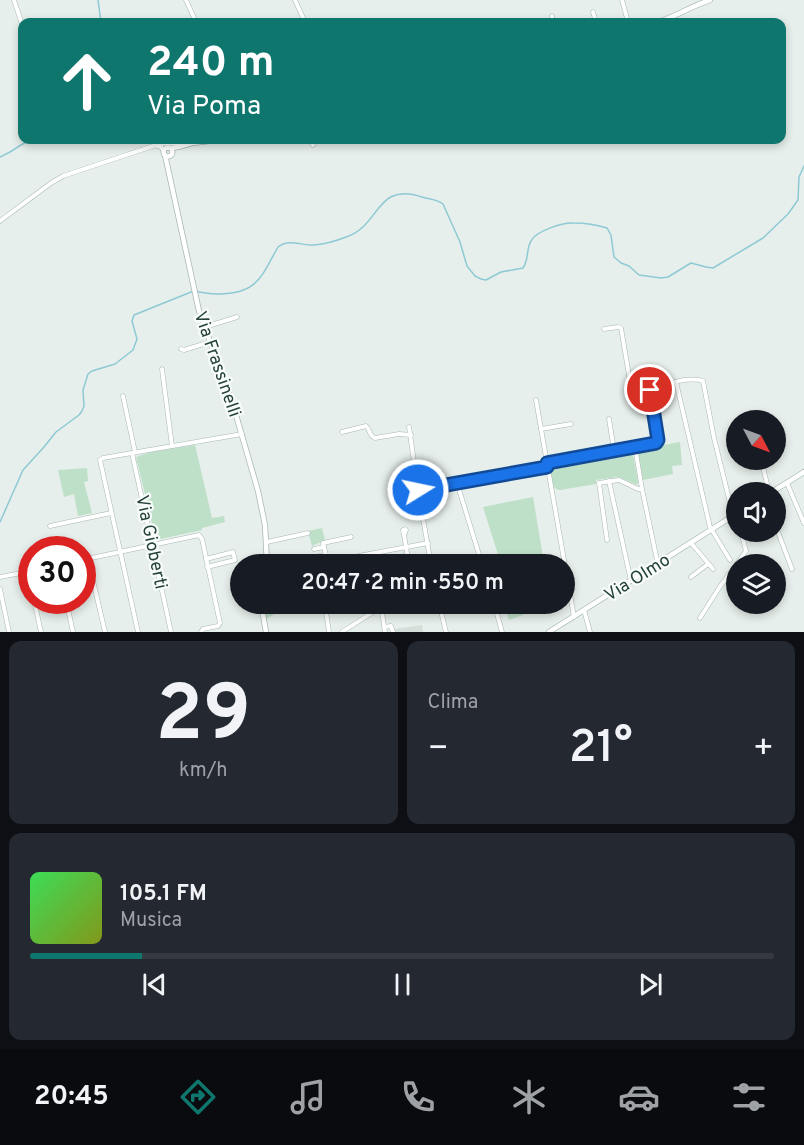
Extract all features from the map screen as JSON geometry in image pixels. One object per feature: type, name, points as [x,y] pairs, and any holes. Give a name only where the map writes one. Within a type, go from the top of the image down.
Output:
[{"type":"street","points":[[14,0],[20,18]]},
{"type":"street","points":[[186,0],[194,18]]},
{"type":"street","points":[[295,0],[302,18]]},
{"type":"street","points":[[622,0],[627,18]]},
{"type":"street","points":[[670,18],[710,0]]},
{"type":"street","points":[[593,12],[595,18]]},
{"type":"street","points":[[0,221],[63,176],[155,144]]},
{"type":"street","points":[[160,144],[168,152],[188,144]]},
{"type":"street","name":"Via Frassinelli","points":[[168,152],[168,165],[193,287],[242,434],[258,491],[265,525],[267,554]]},
{"type":"street","points":[[205,327],[237,317]]},
{"type":"street","points":[[604,329],[618,327],[621,329],[634,393],[676,382],[702,380],[726,487]]},
{"type":"street","points":[[181,349],[210,342]]},
{"type":"street","points":[[162,369],[172,446]]},
{"type":"street","points":[[676,382],[711,530],[726,554]]},
{"type":"street","points":[[418,490],[654,444],[658,440],[650,390]]},
{"type":"street","name":"Via Gioberti","points":[[123,396],[171,632]]},
{"type":"street","points":[[536,400],[574,617]]},
{"type":"street","points":[[609,419],[614,450]]},
{"type":"street","points":[[541,429],[572,424]]},
{"type":"street","points":[[342,432],[366,426],[371,436],[375,438],[411,435]]},
{"type":"street","points":[[410,427],[430,554]]},
{"type":"street","points":[[138,632],[101,459],[242,434]]},
{"type":"street","points":[[635,447],[659,563]]},
{"type":"street","points":[[804,472],[787,483],[804,523]]},
{"type":"street","points":[[607,540],[599,482],[619,480],[642,489]]},
{"type":"street","points":[[609,481],[631,581]]},
{"type":"street","points":[[457,483],[479,554]]},
{"type":"street","points":[[50,526],[111,513]]},
{"type":"street","name":"Via Olmo","points":[[549,632],[726,522]]},
{"type":"street","points":[[267,542],[308,533]]},
{"type":"street","points":[[96,557],[199,535],[202,539],[220,623],[218,626],[203,629],[201,632]]},
{"type":"street","points":[[404,535],[407,554]]},
{"type":"street","points":[[325,554],[324,542],[351,537]]},
{"type":"street","points":[[782,542],[792,569]]},
{"type":"street","points":[[369,554],[428,543]]},
{"type":"street","name":"Via Olmo","points":[[690,543],[713,569]]},
{"type":"street","points":[[314,549],[324,547]]},
{"type":"street","points":[[206,559],[233,552],[235,560],[207,567]]},
{"type":"street","name":"Via Olmo","points":[[692,577],[708,564]]},
{"type":"street","points":[[0,577],[18,574]]},
{"type":"street","points":[[700,618],[726,584]]},
{"type":"street","points":[[0,589],[9,632]]},
{"type":"street","points":[[96,600],[105,632]]},
{"type":"street","name":"Via Olmo","points":[[584,610],[590,632]]},
{"type":"street","points":[[37,614],[41,632]]},
{"type":"street","points":[[69,614],[73,632]]},
{"type":"street","points":[[263,614],[266,632]]},
{"type":"street","points":[[326,614],[329,632]]},
{"type":"street","points":[[342,632],[369,614]]},
{"type":"street","points":[[382,614],[385,629],[391,627],[393,632]]},
{"type":"street","points":[[442,614],[446,632]]},
{"type":"street","points":[[497,614],[502,632]]},
{"type":"shaded area","points":[[422,625],[423,632],[395,632],[395,629]]},
{"type":"green space","points":[[680,442],[682,465],[672,466],[673,474],[643,480],[638,451]]},
{"type":"green space","points":[[195,445],[212,518],[224,516],[225,522],[202,528],[202,530],[156,540],[136,457],[151,452]]},
{"type":"green space","points":[[630,451],[633,455],[637,485],[619,477],[596,480],[596,484],[560,490],[553,485],[550,468],[553,464]]},
{"type":"green space","points":[[87,468],[88,481],[84,482],[92,513],[78,516],[74,494],[64,497],[58,470]]},
{"type":"green space","points":[[533,497],[542,554],[498,554],[483,507]]},
{"type":"green space","points":[[322,528],[325,540],[312,546],[308,531]]},
{"type":"green space","points":[[265,614],[274,614],[266,619]]},
{"type":"green space","points":[[507,614],[523,614],[523,615],[509,620]]},
{"type":"waterway","points":[[98,0],[100,18]]},
{"type":"waterway","points":[[0,157],[23,144]]},
{"type":"waterway","points":[[0,522],[23,470],[56,432],[82,411],[83,390],[88,374],[115,364],[133,350],[137,339],[132,321],[134,315],[191,292],[232,293],[251,287],[263,274],[282,244],[318,245],[346,237],[366,224],[387,200],[395,195],[407,194],[436,200],[443,204],[460,242],[467,266],[475,276],[481,279],[486,280],[501,272],[523,268],[529,244],[534,237],[550,228],[574,223],[607,228],[611,235],[614,257],[639,275],[668,277],[691,263],[713,268],[763,238],[788,214],[798,200],[799,177],[804,166]]},
{"type":"route","points":[[418,490],[547,467],[547,463],[566,459],[654,444],[658,440],[650,390]]}]
